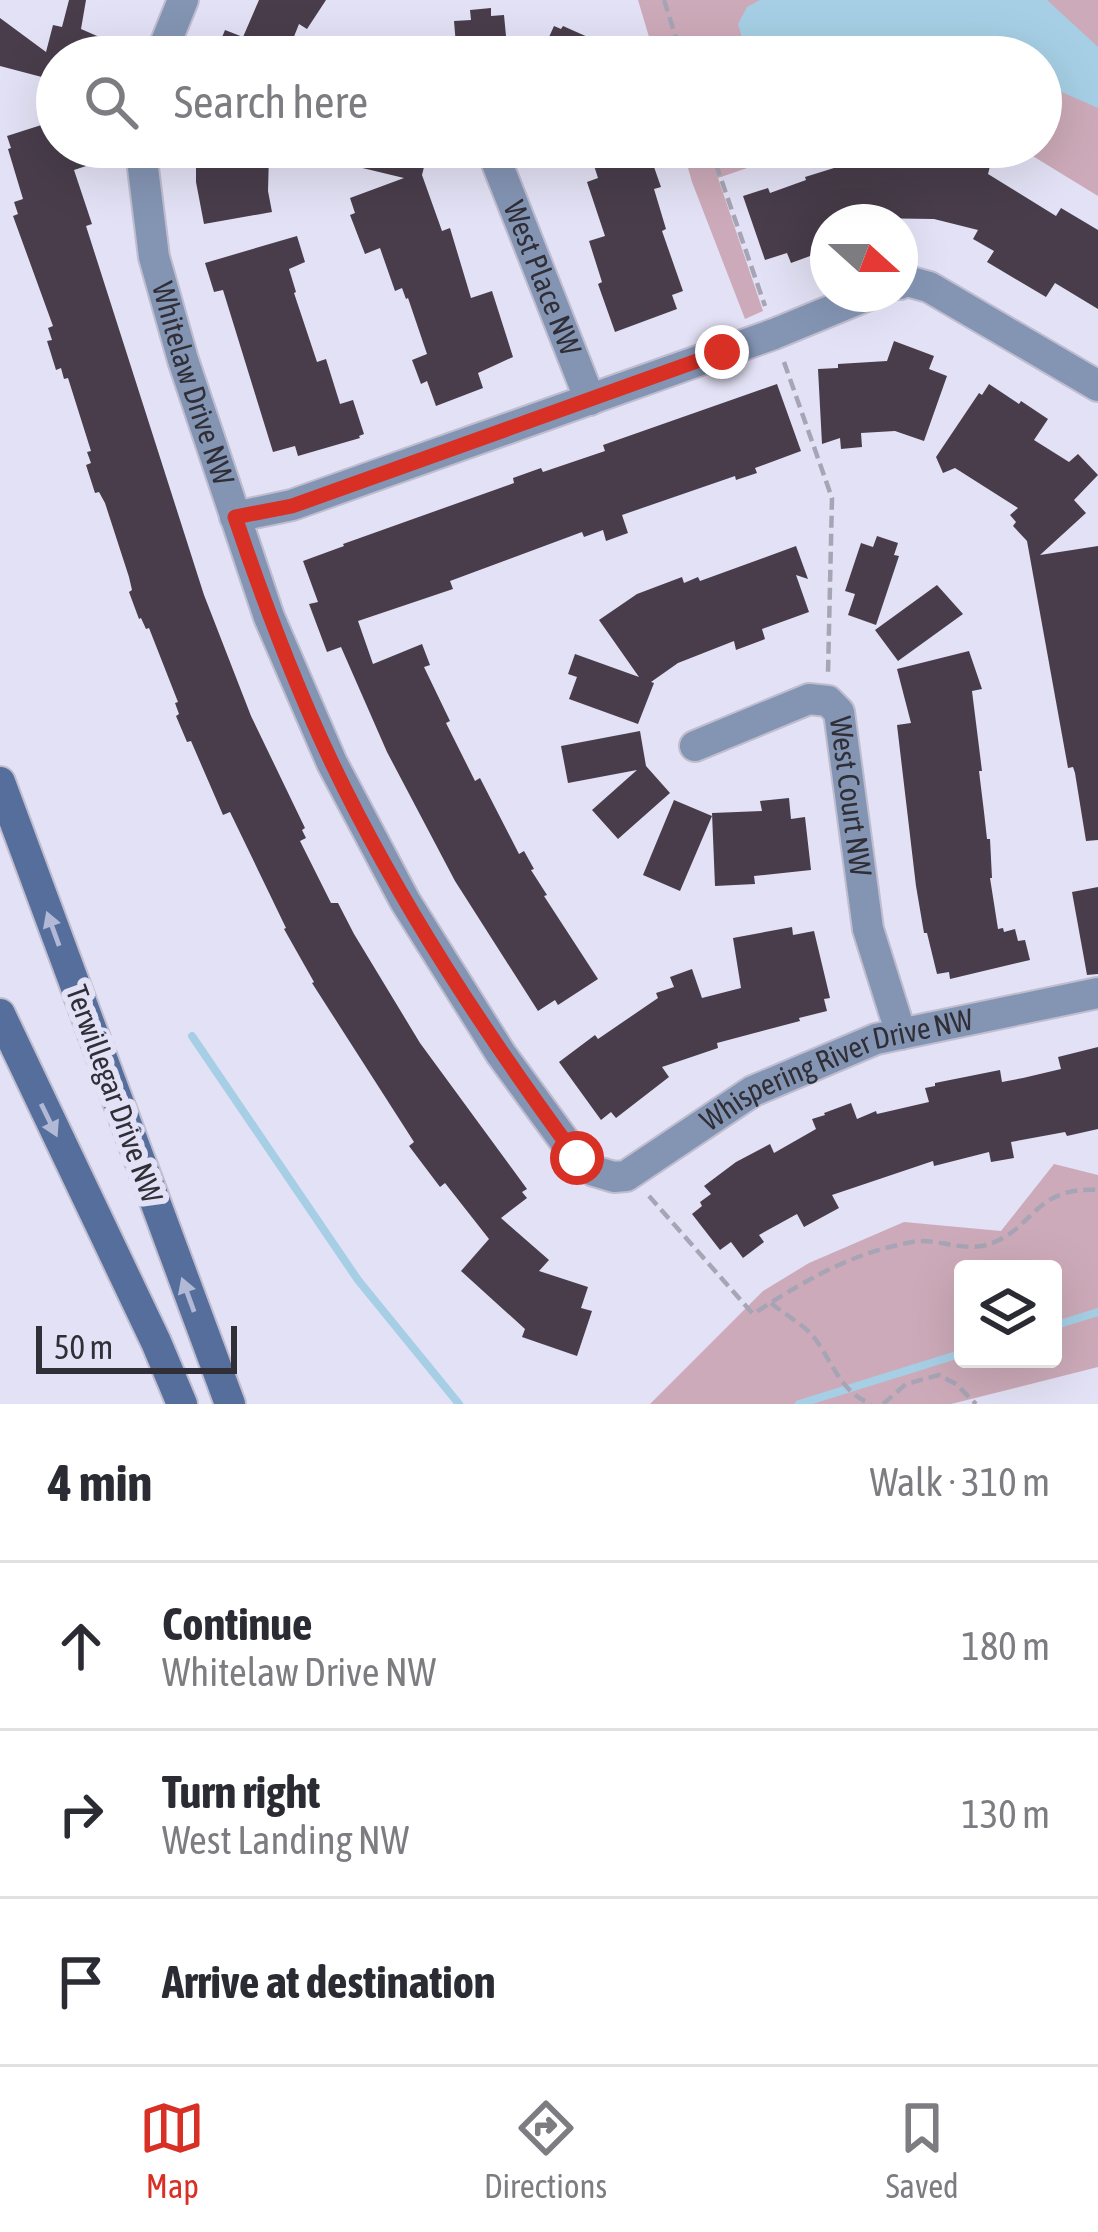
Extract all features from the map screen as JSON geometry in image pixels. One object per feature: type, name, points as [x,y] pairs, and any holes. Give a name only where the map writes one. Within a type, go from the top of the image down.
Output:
[{"type":"main road","name":"Terwillegar Drive NW","points":[[0,782],[230,1404]]},
{"type":"main road","name":"Terwillegar Drive NW","points":[[0,1014],[182,1404]]},
{"type":"street","points":[[165,36],[174,3]]},
{"type":"street","name":"Whitelaw Drive NW","points":[[143,168],[154,257],[183,360],[269,616],[332,764],[405,901],[501,1054],[577,1158],[594,1172],[626,1176]]},
{"type":"street","name":"West Place NW","points":[[498,168],[590,400]]},
{"type":"street","points":[[918,284],[1098,386]]},
{"type":"street","points":[[235,517],[292,506],[827,312]]},
{"type":"street","name":"West Court NW","points":[[695,746],[809,699],[828,701],[839,712],[868,929],[901,1034]]},
{"type":"street","name":"Whispering River Drive NW","points":[[626,1176],[753,1091],[876,1039],[1098,993]]},
{"type":"path","points":[[664,0],[675,36]]},
{"type":"path","points":[[717,168],[832,498],[828,701]]},
{"type":"path","points":[[626,1176],[657,1203],[753,1314],[863,1253],[919,1240],[983,1246],[1020,1224],[1051,1197],[1069,1190],[1098,1190]]},
{"type":"path","points":[[771,1303],[814,1337],[856,1398],[871,1404]]},
{"type":"path","points":[[883,1404],[906,1384],[939,1375],[976,1404]]},
{"type":"shaded area","points":[[638,0],[1098,0],[1098,196],[1052,168],[1062,168],[1062,36],[649,36]]},
{"type":"shaded area","points":[[688,168],[747,168],[718,178],[763,311],[745,319]]},
{"type":"shaded area","points":[[1054,1164],[1098,1175],[1098,1367],[951,1404],[650,1404],[763,1291],[809,1263],[904,1222],[1001,1231]]},
{"type":"water","points":[[760,0],[1047,0],[1098,47],[1098,108],[1062,92],[1062,36],[742,36],[738,24],[747,7]]},
{"type":"building","points":[[69,0],[86,0],[81,29],[97,36],[50,36],[53,25],[62,27]]},
{"type":"building","points":[[259,0],[326,0],[307,29],[299,24],[294,36],[243,36]]},
{"type":"building","points":[[491,8],[491,16],[504,15],[506,36],[455,36],[454,21],[471,20],[470,10]]},
{"type":"building","points":[[0,18],[36,45],[36,75],[0,66]]},
{"type":"building","points":[[554,26],[563,26],[586,36],[549,36]]},
{"type":"building","points":[[36,127],[36,168],[80,168],[74,170],[92,224],[86,226],[204,595],[251,716],[305,828],[306,838],[300,841],[331,903],[338,903],[420,1043],[527,1189],[522,1192],[527,1198],[501,1218],[549,1260],[539,1271],[588,1287],[581,1308],[592,1311],[577,1356],[522,1337],[525,1329],[461,1271],[489,1239],[409,1146],[414,1142],[312,983],[230,812],[223,815],[191,741],[187,742],[176,716],[178,702],[149,628],[139,619],[129,592],[129,577],[105,503],[95,493],[86,465],[91,463],[87,452],[91,451],[68,378],[64,379],[61,368],[56,370],[47,341],[52,340],[48,328],[53,326],[13,216],[18,214],[14,202],[23,199],[7,136]]},
{"type":"building","points":[[196,168],[269,168],[272,212],[204,224]]},
{"type":"building","points":[[362,168],[424,168],[422,175],[442,231],[450,228],[471,298],[492,291],[513,357],[478,373],[483,388],[436,406],[412,360],[427,354],[408,298],[402,288],[395,291],[380,248],[365,254],[350,215],[355,213],[350,198],[404,178]]},
{"type":"building","points":[[595,168],[654,168],[661,187],[654,189],[666,229],[662,231],[683,291],[672,295],[677,309],[615,332],[589,241],[605,236],[587,182],[598,178]]},
{"type":"building","points":[[834,168],[990,168],[988,174],[1056,216],[1061,208],[1098,230],[1098,309],[1055,283],[1046,297],[987,262],[994,251],[973,239],[978,230],[918,219],[918,204],[810,204],[810,256],[791,263],[787,253],[765,260],[743,196],[768,188],[770,193]]},
{"type":"building","points":[[297,236],[305,262],[289,269],[317,362],[326,359],[340,404],[353,400],[364,434],[298,456],[295,446],[273,452],[223,290],[214,292],[205,263]]},
{"type":"building","points":[[894,341],[934,356],[929,369],[947,376],[924,441],[895,431],[861,433],[862,447],[841,449],[840,438],[822,444],[818,369],[887,361]]},
{"type":"building","points":[[777,384],[801,451],[755,468],[757,473],[736,480],[735,476],[622,515],[628,533],[606,541],[603,530],[584,537],[582,532],[450,581],[453,589],[358,621],[373,664],[422,644],[430,665],[424,667],[475,781],[480,778],[519,854],[524,851],[544,896],[598,979],[558,1005],[555,1000],[538,1011],[455,881],[387,752],[341,647],[327,652],[309,604],[318,602],[303,561],[514,483],[513,478],[605,451],[603,445]]},
{"type":"building","points":[[989,384],[1048,419],[1034,440],[1069,462],[1078,454],[1098,475],[1074,500],[1086,513],[1040,555],[1098,546],[1098,840],[1086,841],[1075,773],[1073,767],[1068,768],[1027,541],[1010,515],[1018,508],[955,468],[943,473],[936,457]]},
{"type":"building","points":[[877,536],[898,543],[894,555],[899,556],[876,625],[848,615],[855,594],[845,591],[861,543],[873,547]]},
{"type":"building","points":[[796,546],[808,579],[796,575],[809,612],[762,629],[765,639],[736,650],[734,641],[678,663],[651,682],[638,724],[569,699],[577,677],[568,674],[575,654],[639,677],[599,620],[637,594],[682,577],[684,583],[698,577],[700,581]]},
{"type":"building","points":[[937,585],[963,614],[898,661],[875,630]]},
{"type":"building","points":[[969,651],[982,689],[972,691],[998,929],[1015,929],[1018,941],[1025,940],[1030,960],[950,979],[949,972],[937,974],[924,933],[897,725],[911,723],[897,669]]},
{"type":"building","points":[[640,731],[646,766],[670,793],[618,839],[592,810],[637,770],[568,783],[561,746]]},
{"type":"building","points":[[789,798],[791,819],[805,817],[811,870],[754,876],[755,884],[715,886],[712,813],[762,811],[760,801]]},
{"type":"building","points":[[674,800],[712,816],[680,891],[643,875]]},
{"type":"building","points":[[1098,887],[1098,974],[1087,975],[1072,892]]},
{"type":"building","points":[[792,927],[793,935],[814,931],[830,998],[824,999],[827,1011],[717,1043],[718,1048],[662,1067],[669,1077],[616,1118],[611,1112],[601,1120],[559,1062],[658,998],[656,993],[674,987],[670,977],[692,969],[702,998],[741,988],[733,938]]},
{"type":"building","points":[[1098,1047],[1098,1129],[1011,1142],[1014,1158],[991,1162],[989,1152],[934,1166],[933,1161],[832,1195],[839,1208],[804,1227],[797,1214],[759,1235],[764,1242],[743,1258],[731,1242],[720,1250],[692,1214],[711,1194],[704,1186],[770,1144],[774,1153],[816,1129],[812,1119],[824,1113],[851,1103],[857,1119],[929,1102],[925,1088],[935,1083],[1000,1070],[1002,1082],[1023,1078],[1061,1069],[1058,1057]]},
{"type":"waterway","points":[[192,1036],[358,1280],[459,1404]]},
{"type":"waterway","points":[[1062,1323],[1098,1312]]},
{"type":"waterway","points":[[799,1404],[954,1356]]},
{"type":"route","points":[[577,1158],[501,1054],[405,901],[332,764],[269,616],[235,517],[292,506],[722,352]]}]
